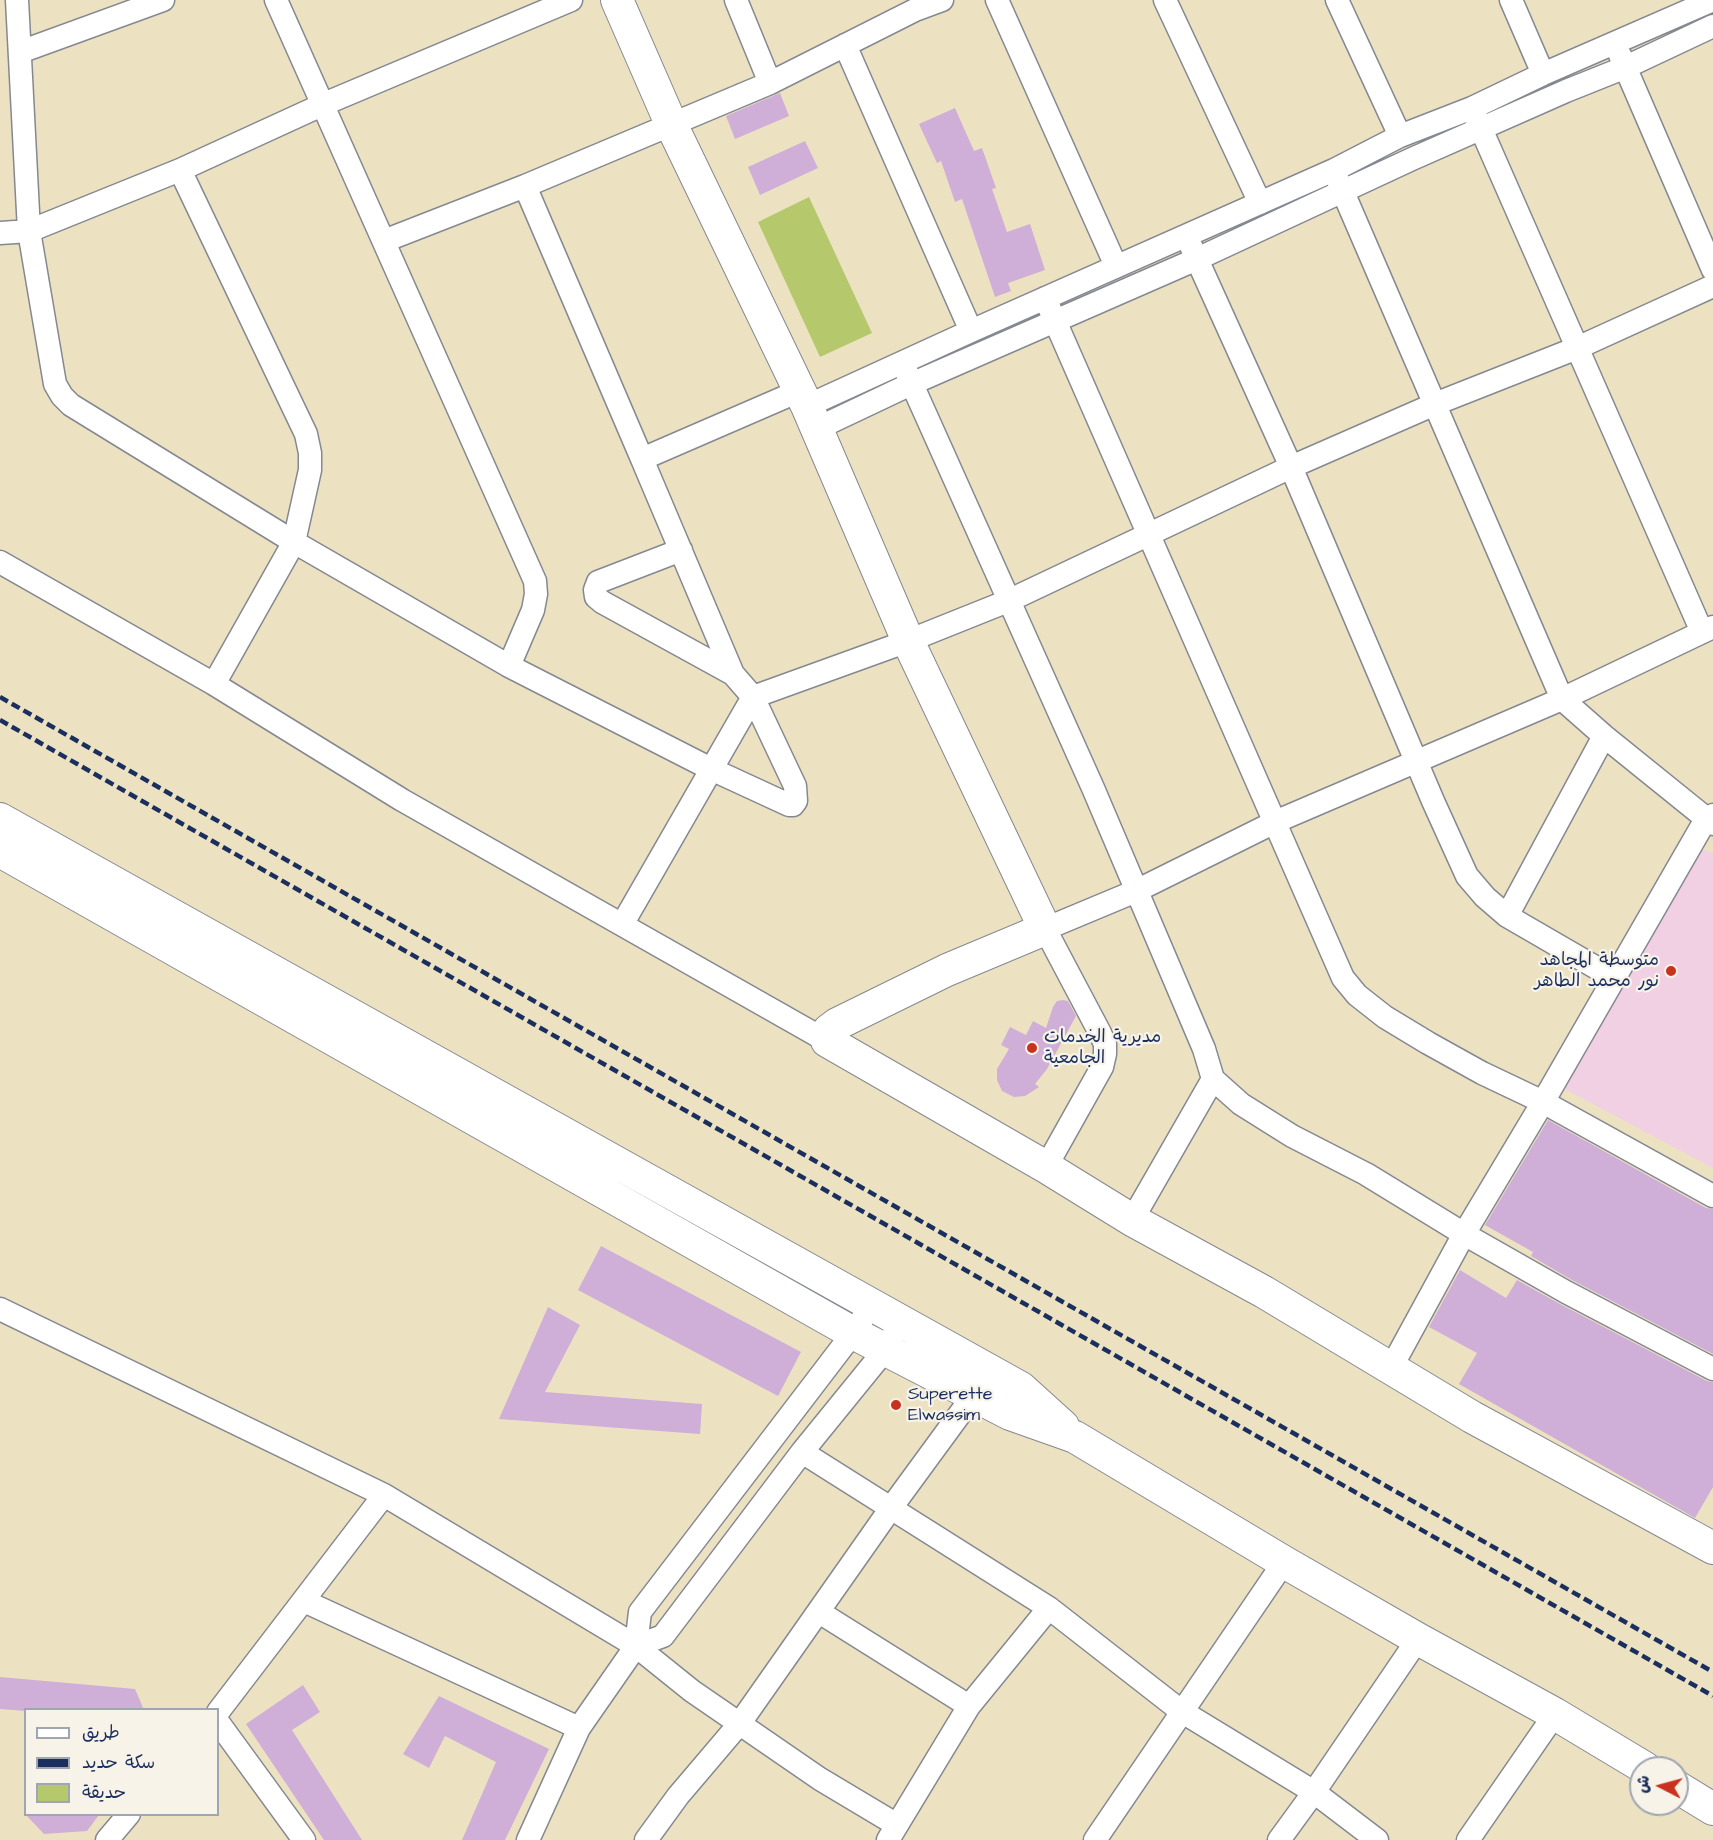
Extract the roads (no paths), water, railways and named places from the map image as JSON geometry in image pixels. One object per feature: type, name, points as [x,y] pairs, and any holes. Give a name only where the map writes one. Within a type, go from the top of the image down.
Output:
[{"type":"street","points":[[17,0],[29,231],[55,384],[62,396],[71,405],[294,542],[509,666],[711,769],[793,805],[796,801],[795,786],[753,697],[733,674],[525,186]]},
{"type":"street","points":[[20,52],[163,0]]},
{"type":"street","points":[[276,0],[535,581],[536,594],[533,610],[509,666]]},
{"type":"street","points":[[0,233],[29,231],[180,170],[324,104],[571,0]]},
{"type":"street","points":[[617,0],[672,126],[807,409],[908,641],[1045,929],[1105,1044],[1106,1054],[1102,1067],[1046,1167]]},
{"type":"street","points":[[736,0],[771,83]]},
{"type":"street","points":[[384,241],[672,126],[771,83],[845,45],[913,5],[942,0]]},
{"type":"street","points":[[996,0],[1116,266]]},
{"type":"street","points":[[1165,0],[1260,203]]},
{"type":"street","points":[[1337,0],[1400,136]]},
{"type":"street","points":[[1511,0],[1543,74]]},
{"type":"street","points":[[642,459],[807,409],[1056,321],[1197,259],[1338,180],[1400,136],[1472,108],[1614,42],[1713,0]]},
{"type":"street","points":[[907,374],[971,331],[1186,234],[1260,203],[1338,180],[1481,129],[1626,67],[1713,26]]},
{"type":"street","points":[[1614,42],[1713,270]]},
{"type":"street","points":[[845,45],[971,331]]},
{"type":"street","points":[[827,1041],[830,1030],[837,1024],[947,970],[1136,891],[1275,822],[1562,699],[1708,629],[1577,348],[1472,108]]},
{"type":"street","points":[[180,170],[306,434],[310,453],[310,470],[294,542],[214,684]]},
{"type":"street","points":[[1338,180],[1562,699],[1604,736],[1711,820],[1614,978],[1464,1234],[1390,1368]]},
{"type":"street","points":[[1186,234],[1291,467],[1467,876],[1485,897],[1507,916],[1614,978]]},
{"type":"street","points":[[623,923],[753,697],[908,641],[1008,601],[1291,467],[1435,404],[1577,348],[1713,286]]},
{"type":"street","points":[[1045,298],[1343,978],[1356,995],[1385,1017],[1428,1043],[1482,1073],[1543,1102],[1713,1196]]},
{"type":"street","points":[[907,374],[1093,788],[1204,1049],[1213,1080],[1241,1104],[1292,1136],[1366,1174],[1464,1234],[1566,1292],[1713,1368]]},
{"type":"street","points":[[681,550],[598,582],[594,590],[596,597],[733,674]]},
{"type":"street","points":[[0,563],[214,684],[402,800],[623,923],[1046,1167],[1131,1220],[1264,1292],[1472,1417],[1710,1540]]},
{"type":"street","points":[[1507,916],[1604,736]]},
{"type":"street","points":[[0,819],[1021,1388],[1075,1437],[1284,1562],[1555,1714],[1629,1758]]},
{"type":"street","points":[[0,851],[853,1334],[1010,1414],[1075,1437]]},
{"type":"street","points":[[1131,1220],[1213,1080]]},
{"type":"street","points":[[528,1840],[579,1728],[636,1646],[640,1612],[853,1334],[871,1306]]},
{"type":"street","points":[[0,1309],[384,1495],[636,1646],[693,1691],[893,1833],[969,1706],[1049,1608]]},
{"type":"street","points":[[636,1646],[663,1636],[801,1452],[885,1350],[901,1321]]},
{"type":"street","points":[[646,1840],[678,1796],[740,1723],[973,1396]]},
{"type":"street","points":[[801,1452],[1049,1608],[1181,1711],[1314,1792],[1377,1840]]},
{"type":"street","points":[[219,1711],[384,1495]]},
{"type":"street","points":[[1095,1840],[1284,1562]]},
{"type":"street","points":[[304,1601],[579,1728]]},
{"type":"street","points":[[819,1612],[969,1706]]},
{"type":"street","points":[[1279,1840],[1418,1639]]},
{"type":"street","points":[[1474,1838],[1555,1714]]},
{"type":"street","points":[[219,1723],[304,1840]]},
{"type":"street","points":[[1689,1794],[1713,1809]]},
{"type":"street","points":[[107,1840],[128,1816]]},
{"type":"railway","points":[[0,697],[1713,1672]]},
{"type":"railway","points":[[0,720],[1713,1696]]},
{"type":"place","name":"متوسطة المجاهد نور محمد الطاهر","points":[[1671,971]]},
{"type":"place","name":"مديرية الخدمات الجامعية","points":[[1032,1048]]},
{"type":"place","name":"Superette Elwassim","points":[[896,1405]]}]
